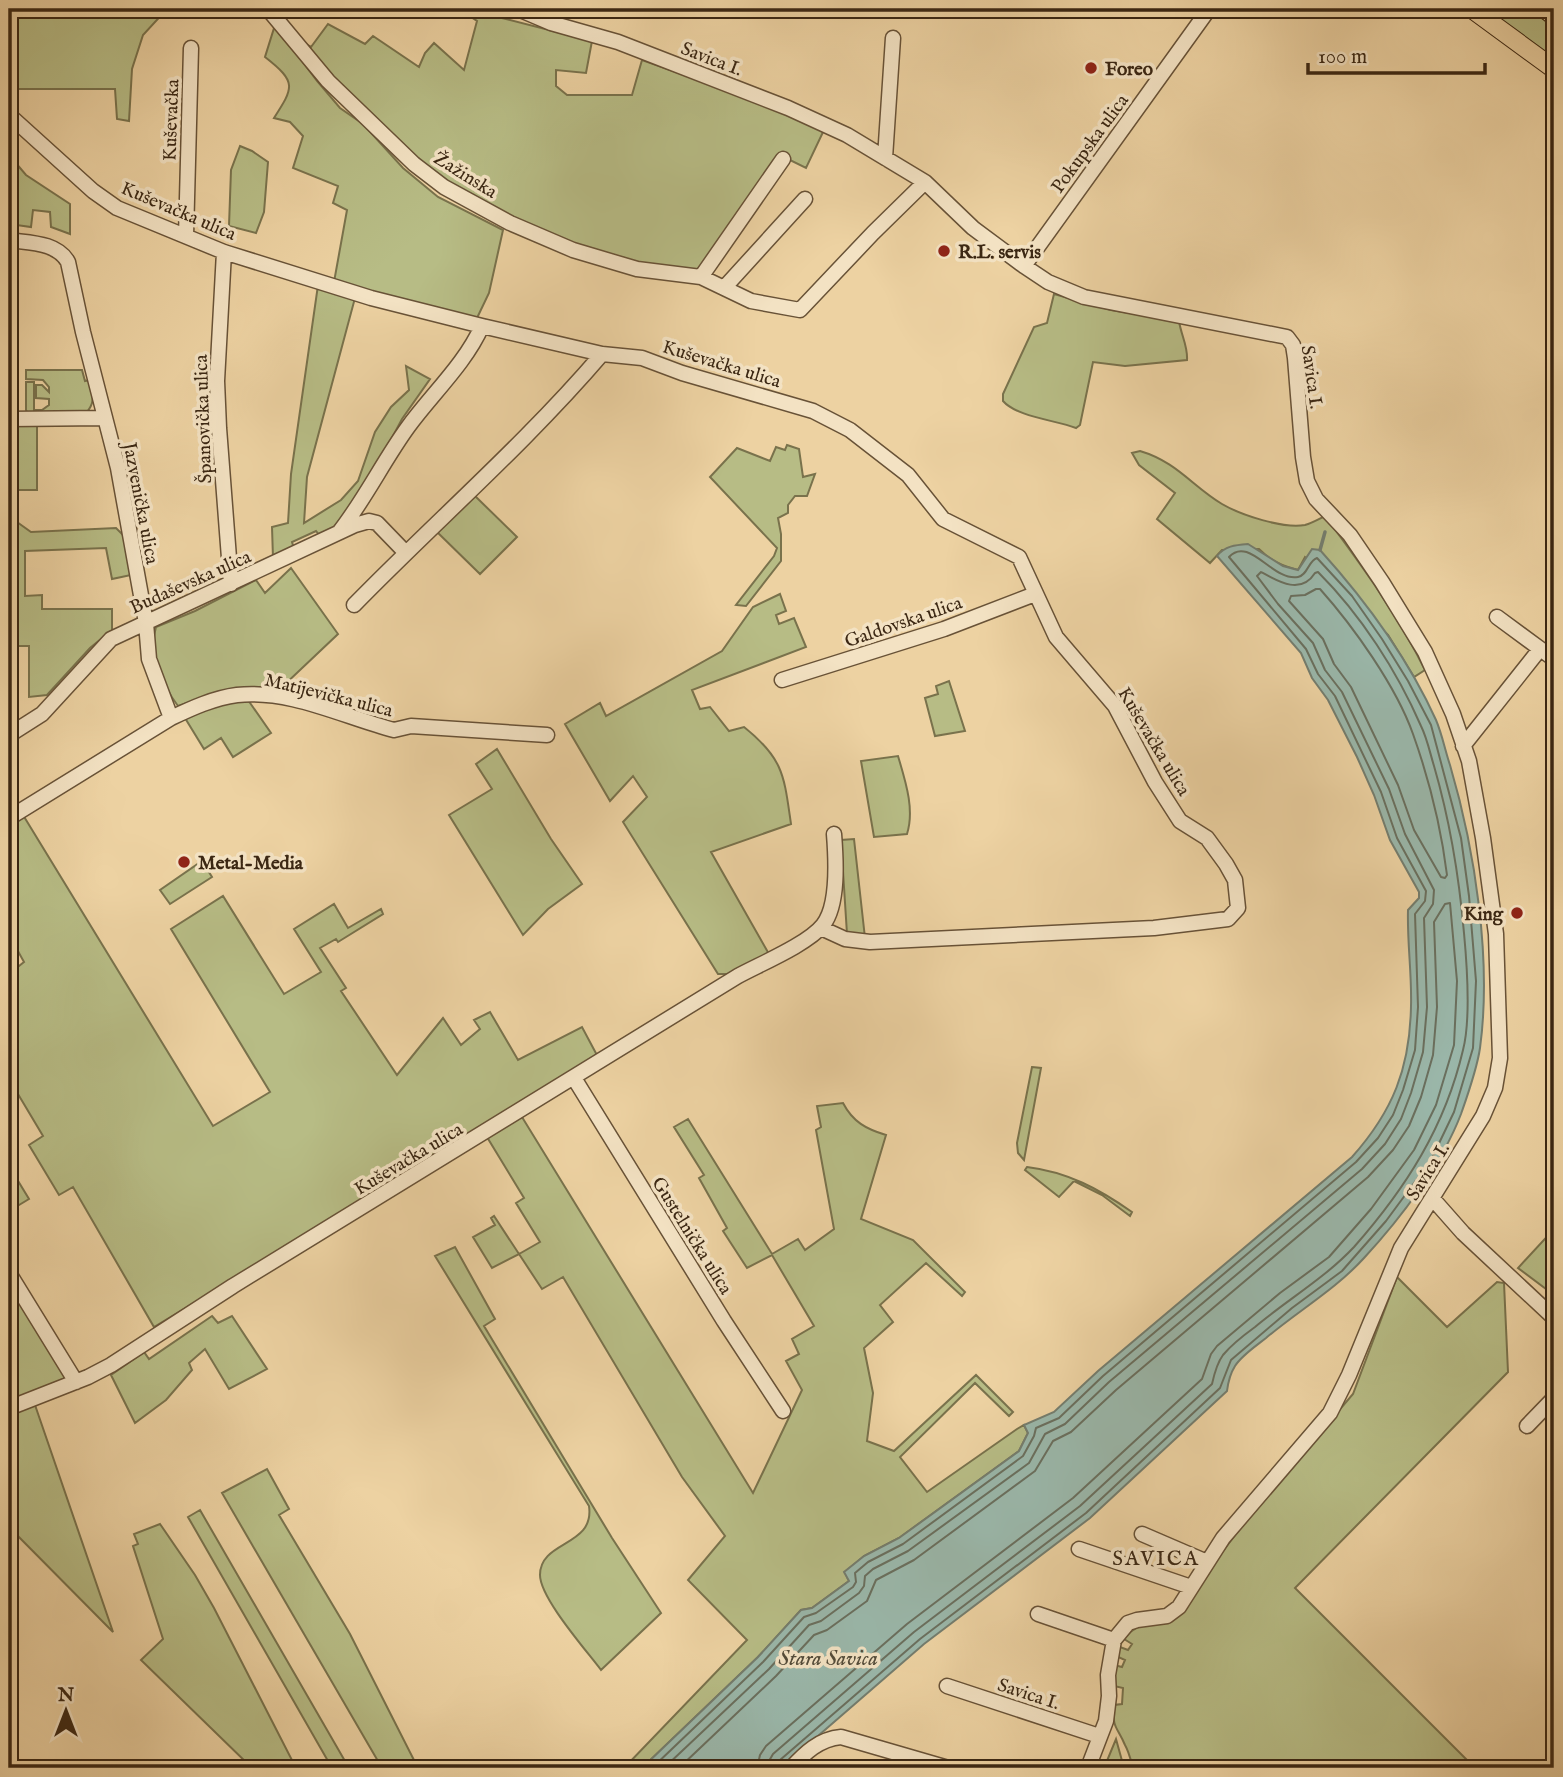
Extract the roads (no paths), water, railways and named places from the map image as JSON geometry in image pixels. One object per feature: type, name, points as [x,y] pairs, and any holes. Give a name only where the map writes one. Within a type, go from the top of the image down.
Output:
[{"type":"main road","points":[[1472,9],[1554,69]]},
{"type":"main road","points":[[1545,9],[1554,16]]},
{"type":"street","name":"Žažinska","points":[[268,9],[328,82],[414,164],[444,187],[540,237],[637,269],[701,277],[751,301],[800,310],[925,182]]},
{"type":"street","name":"Savica I.","points":[[518,9],[551,23],[618,42],[788,108],[847,135],[925,182],[973,228],[1048,282],[1084,297],[1287,337],[1293,345],[1296,358],[1307,481],[1317,499],[1350,535],[1425,652],[1453,714],[1476,794],[1492,892],[1499,975],[1500,1058],[1494,1088],[1483,1116],[1401,1248],[1349,1375],[1330,1413],[1223,1538],[1179,1607],[1172,1614],[1128,1623],[1114,1640]]},
{"type":"street","name":"Pokupska ulica","points":[[1024,266],[1209,9]]},
{"type":"street","points":[[886,158],[893,38]]},
{"type":"street","name":"Kuševačka","points":[[186,236],[191,48]]},
{"type":"street","name":"Kuševačka ulica","points":[[9,115],[105,200],[134,215],[224,251],[371,298],[602,354],[642,358],[682,373],[813,411],[850,430],[908,475],[943,519],[1019,556],[1056,637],[1121,714],[1155,782],[1180,821],[1207,838],[1226,864],[1235,880],[1238,908],[1228,919],[1216,922],[1154,928],[870,942],[845,939],[821,928],[790,949],[738,976],[233,1286],[124,1358],[76,1382],[9,1408]]},
{"type":"street","points":[[701,277],[783,159]]},
{"type":"street","points":[[724,288],[805,199]]},
{"type":"street","name":"Jazvenička ulica","points":[[9,240],[52,248],[64,254],[68,262],[118,468],[146,623],[146,642],[152,672],[172,718]]},
{"type":"street","name":"Španovička ulica","points":[[224,251],[218,393],[231,584]]},
{"type":"street","points":[[339,533],[409,425],[459,363],[482,326]]},
{"type":"street","points":[[354,605],[506,457],[602,354]]},
{"type":"street","points":[[9,419],[104,418]]},
{"type":"street","name":"Budaševska ulica","points":[[9,735],[42,714],[111,639],[355,525],[373,521],[406,553]]},
{"type":"street","name":"Galdovska ulica","points":[[782,680],[944,629],[1035,594]]},
{"type":"street","points":[[1497,617],[1554,659]]},
{"type":"street","points":[[1463,746],[1540,649]]},
{"type":"street","name":"Matijevička ulica","points":[[9,818],[172,718],[219,699],[248,694],[301,702],[394,730],[411,726],[547,735]]},
{"type":"street","points":[[821,928],[830,909],[835,882],[834,834]]},
{"type":"street","name":"Gustelnička ulica","points":[[574,1078],[724,1321],[783,1411]]},
{"type":"street","points":[[1433,1199],[1463,1233],[1554,1318]]},
{"type":"street","points":[[9,1273],[76,1382]]},
{"type":"street","points":[[1527,1426],[1554,1398]]},
{"type":"street","points":[[1142,1534],[1207,1562]]},
{"type":"street","points":[[1079,1549],[1191,1587]]},
{"type":"street","points":[[1038,1614],[1114,1640],[1108,1675],[1106,1721],[1087,1768]]},
{"type":"street","name":"Savica I.","points":[[947,1686],[1099,1736]]},
{"type":"street","points":[[791,1768],[813,1747],[831,1738],[841,1737],[948,1768]]},
{"type":"water","name":"Stara Savica","points":[[1248,544],[1283,566],[1298,570],[1312,549],[1320,550],[1353,589],[1399,652],[1425,696],[1438,725],[1459,798],[1474,869],[1484,979],[1479,1056],[1453,1133],[1419,1190],[1378,1242],[1341,1280],[1241,1358],[1232,1372],[1227,1391],[1090,1518],[924,1644],[781,1768],[642,1768],[758,1657],[801,1610],[812,1608],[849,1581],[844,1572],[864,1556],[899,1538],[1019,1451],[1028,1433],[1024,1425],[1054,1412],[1098,1371],[1352,1157],[1388,1105],[1403,1069],[1407,1049],[1411,994],[1408,910],[1419,898],[1419,892],[1390,840],[1357,757],[1328,700],[1312,678],[1301,653],[1217,556],[1223,550]]},
{"type":"waterway","points":[[1320,550],[1325,532]]},
{"type":"place","name":"Foreo","points":[[1091,68]]},
{"type":"place","name":"R.L. servis","points":[[944,251]]},
{"type":"place","name":"Metal-Media","points":[[184,862]]},
{"type":"place","name":"King","points":[[1517,913]]},
{"type":"district","name":"SAVICA","points":[[1156,1558]]}]
